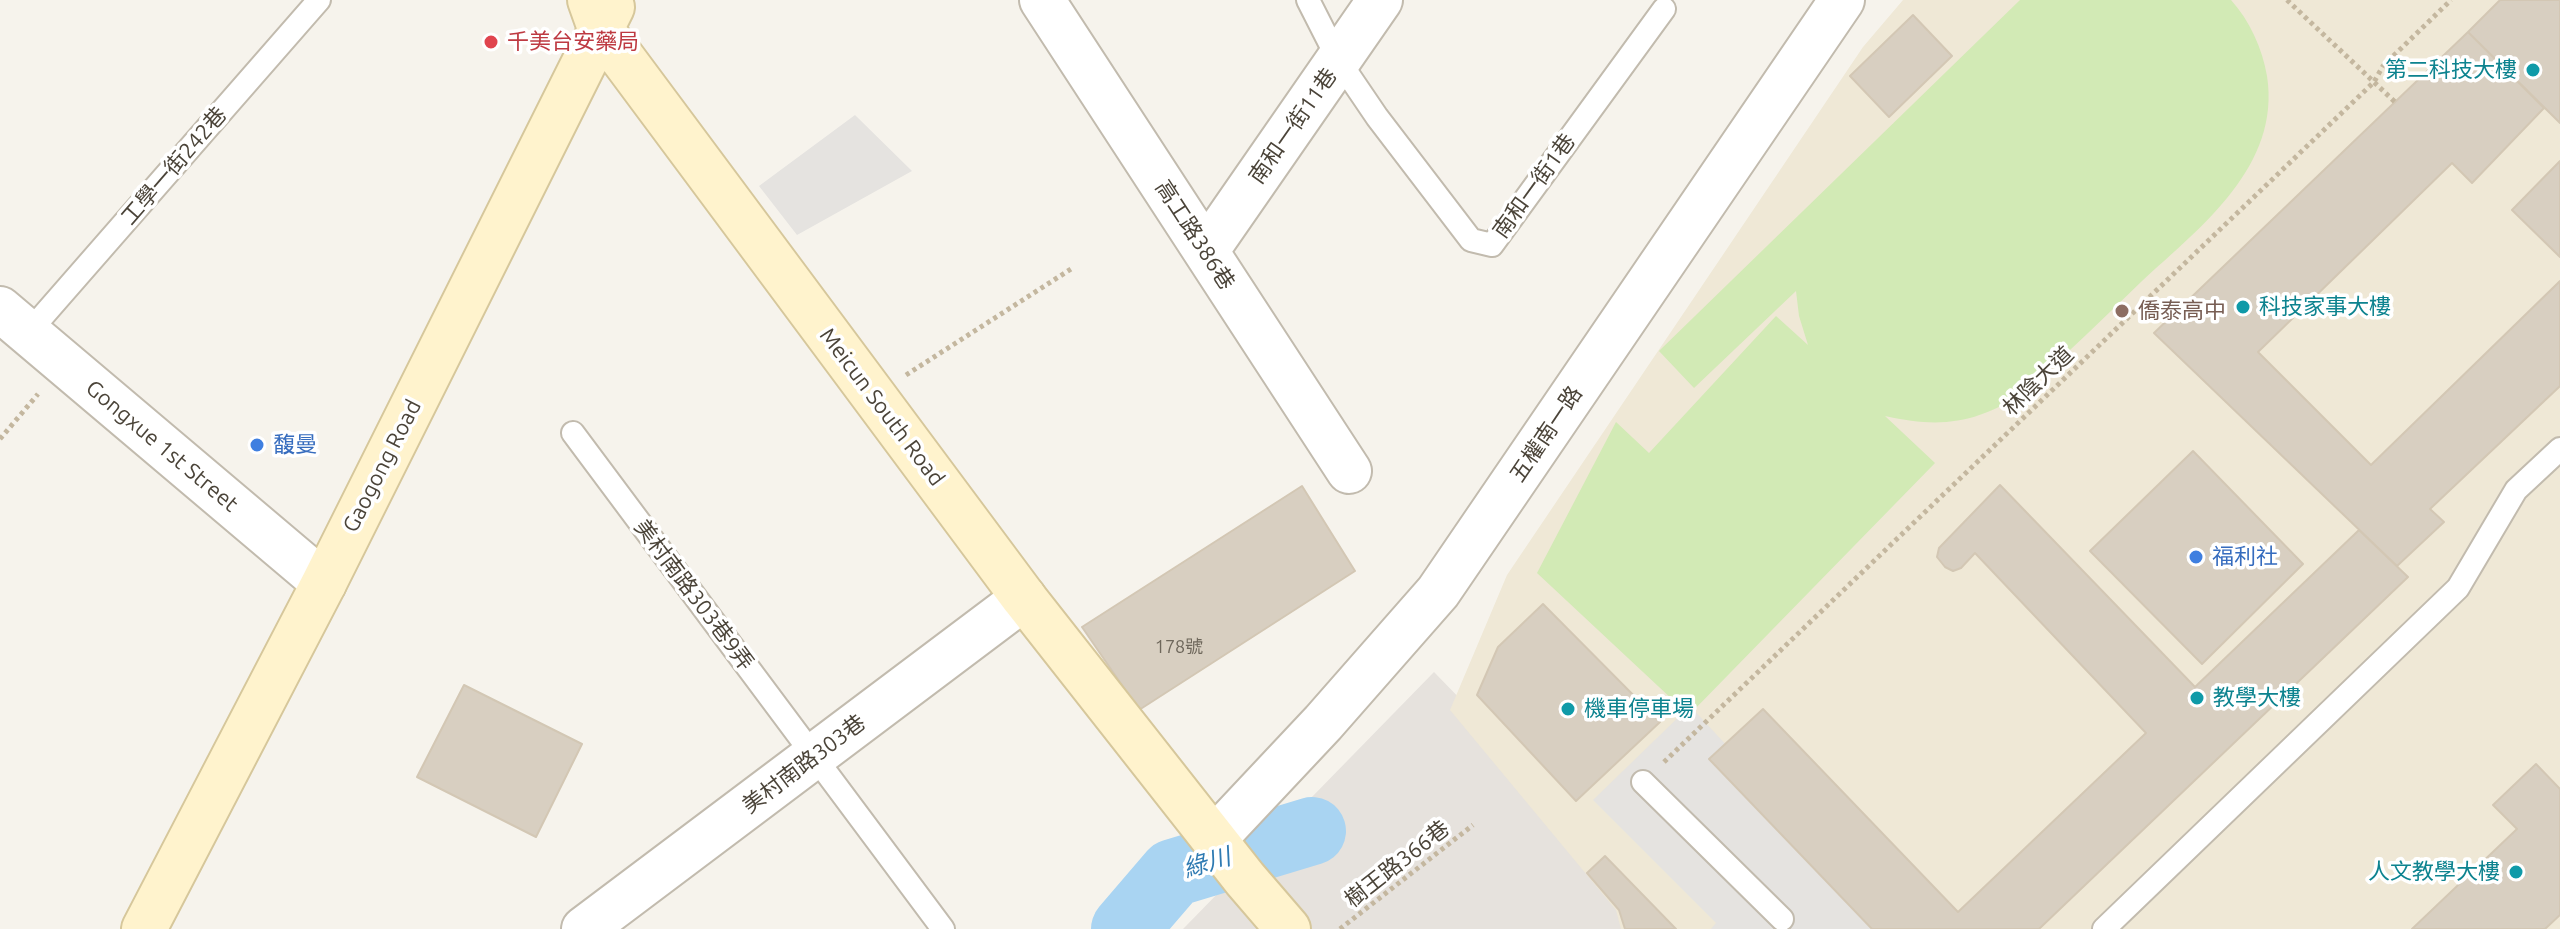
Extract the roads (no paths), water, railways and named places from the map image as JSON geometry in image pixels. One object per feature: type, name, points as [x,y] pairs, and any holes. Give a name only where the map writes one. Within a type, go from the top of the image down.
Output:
[{"type":"street","name":"高工路386巷","points":[[1042,0],[1349,471]]},
{"type":"street","name":"南和一街11巷","points":[[1206,251],[1380,0]]},
{"type":"street","name":"五權南一路","points":[[1214,839],[1323,723],[1438,592],[1842,0]]},
{"type":"street","name":"Meicun South Road","points":[[602,9],[873,396],[1024,598],[1288,929]]},
{"type":"street","name":"Gaogong Road","points":[[144,929],[324,583],[602,9]]},
{"type":"street","name":"Gongxue 1st Street","points":[[14,321],[324,583]]},
{"type":"street","name":"美村南路303巷","points":[[590,927],[1024,598]]},
{"type":"lane","name":"工學一街242巷","points":[[14,321],[319,0]]},
{"type":"lane","points":[[1308,0],[1339,61]]},
{"type":"lane","name":"南和一街1巷","points":[[1339,61],[1377,117],[1471,240],[1492,245],[1664,9]]},
{"type":"lane","name":"美村南路303巷9弄","points":[[573,433],[943,929]]},
{"type":"lane","points":[[2104,929],[2458,588],[2516,490],[2560,449]]},
{"type":"lane","points":[[1643,782],[1783,926]]},
{"type":"waterway","name":"綠川","points":[[1125,929],[1173,873],[1312,831]]},
{"type":"place","name":"千美台安藥局","points":[[491,42]]},
{"type":"place","name":"第二科技大樓","points":[[2533,70]]},
{"type":"place","name":"科技家事大樓","points":[[2243,307]]},
{"type":"place","name":"僑泰高中","points":[[2122,311]]},
{"type":"place","name":"馥曼","points":[[257,445]]},
{"type":"place","name":"福利社","points":[[2196,557]]},
{"type":"place","name":"教學大樓","points":[[2197,698]]},
{"type":"place","name":"機車停車場","points":[[1568,709]]},
{"type":"place","name":"人文教學大樓","points":[[2516,872]]}]
